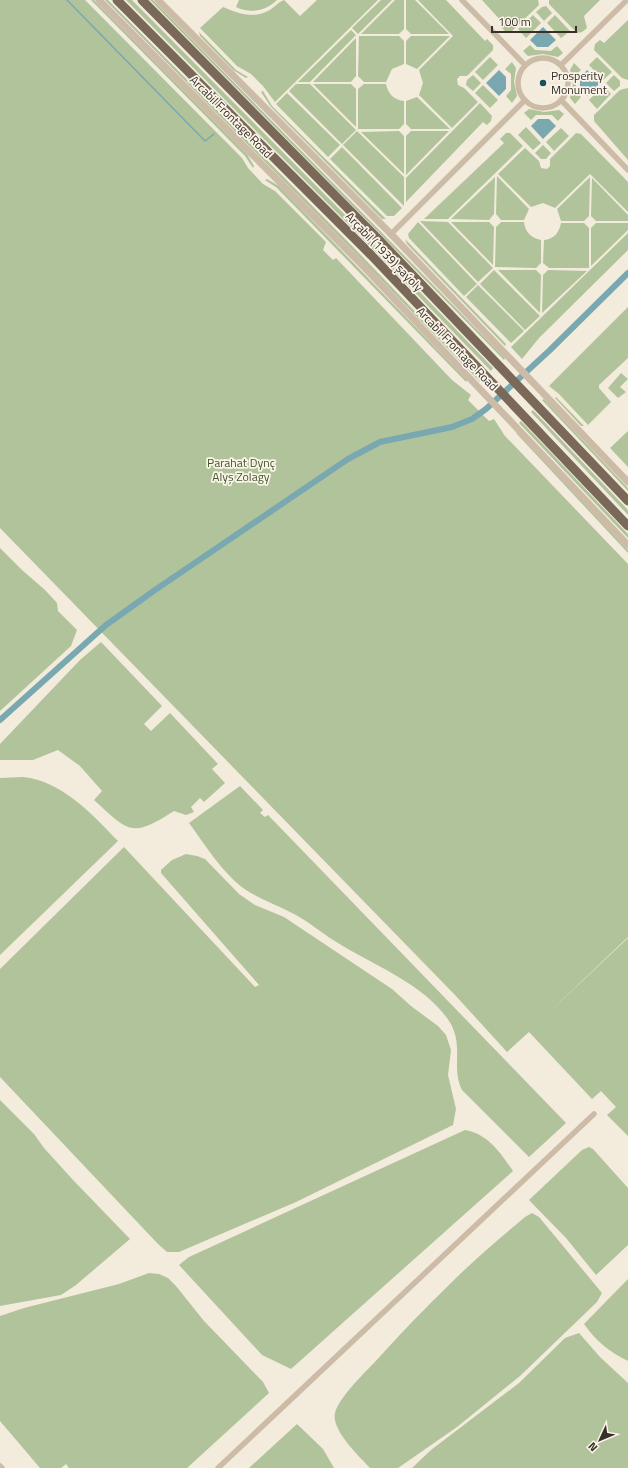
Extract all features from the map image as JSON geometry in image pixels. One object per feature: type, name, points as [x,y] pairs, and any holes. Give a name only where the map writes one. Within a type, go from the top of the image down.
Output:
[{"type":"main road","name":"Arçabil (1939) şaýoly","points":[[117,0],[371,255],[628,526]]},
{"type":"main road","name":"Arçabil (1939) şaýoly","points":[[142,0],[382,243],[628,501]]},
{"type":"street","name":"Arcabil Frontage Road","points":[[99,0],[362,266],[628,545]]},
{"type":"street","points":[[158,0],[391,234],[628,482]]},
{"type":"street","points":[[462,0],[525,65]]},
{"type":"street","points":[[560,65],[627,0]]},
{"type":"street","points":[[545,58],[554,60],[560,65],[566,72],[568,85],[561,100],[554,106],[545,108],[532,105],[525,100],[520,93],[518,81],[520,72],[525,65],[536,59],[545,58]]},
{"type":"street","points":[[391,234],[525,100]]},
{"type":"street","points":[[561,100],[628,170]]},
{"type":"street","points":[[218,1468],[594,1114]]},
{"type":"green space","name":"Parahat Dynç Alyş Zolagy","points":[[0,0],[85,0],[242,158],[248,168],[263,184],[275,191],[326,242],[323,250],[333,260],[336,258],[452,380],[471,395],[468,400],[489,421],[494,419],[505,436],[628,564],[628,937],[542,1019],[628,938],[628,1136],[607,1115],[616,1107],[601,1091],[592,1099],[529,1032],[507,1052],[455,995],[0,528]]},
{"type":"green space","points":[[91,0],[94,0],[247,154],[254,166],[253,168],[245,156]]},
{"type":"green space","points":[[105,0],[108,0],[356,250],[481,380],[480,382],[354,252]]},
{"type":"green space","points":[[126,0],[132,0],[368,238],[493,368],[491,371],[365,241]]},
{"type":"green space","points":[[150,0],[153,0],[505,358],[504,360]]},
{"type":"green space","points":[[239,0],[277,0],[268,7],[252,11],[236,7]]},
{"type":"green space","points":[[284,0],[300,16],[317,0],[378,0],[275,102],[263,86],[251,74],[237,66],[200,28],[223,7],[240,13],[256,15],[268,11]]},
{"type":"green space","points":[[381,0],[392,0],[358,34],[352,28]]},
{"type":"green space","points":[[395,0],[404,0],[404,29],[399,34],[361,34]]},
{"type":"green space","points":[[406,0],[415,0],[449,34],[411,34],[406,29]]},
{"type":"green space","points":[[418,0],[446,0],[485,41],[487,39],[493,45],[493,50],[467,76],[460,76],[457,79],[458,85],[464,88],[478,102],[452,128],[419,95],[423,83],[419,70],[453,36]]},
{"type":"green space","points":[[482,0],[538,0],[539,5],[511,32],[506,32],[500,26],[503,23]]},
{"type":"green space","points":[[549,0],[600,0],[584,16],[587,28],[582,32],[577,33],[549,4]]},
{"type":"green space","points":[[546,6],[552,13],[544,21],[536,12],[542,7]]},
{"type":"green space","points":[[533,15],[541,23],[526,38],[518,29]]},
{"type":"green space","points":[[555,15],[570,31],[561,38],[547,23]]},
{"type":"green space","points":[[628,20],[628,80],[622,78],[594,50],[595,44],[600,40],[604,43]]},
{"type":"green space","points":[[351,30],[356,35],[310,82],[298,82]]},
{"type":"green space","points":[[199,32],[236,70],[248,77],[246,78],[233,70],[200,36]]},
{"type":"green space","points":[[359,36],[399,36],[404,41],[404,64],[392,69],[386,82],[364,82],[358,76]]},
{"type":"green space","points":[[411,36],[450,36],[417,69],[406,64],[406,41]]},
{"type":"green space","points":[[356,38],[356,76],[351,82],[313,82]]},
{"type":"green space","points":[[530,45],[535,50],[551,51],[557,46],[563,53],[558,57],[543,54],[528,56],[523,51]]},
{"type":"green space","points":[[490,57],[498,65],[483,80],[475,72]]},
{"type":"green space","points":[[597,57],[612,72],[603,80],[589,65]]},
{"type":"green space","points":[[512,62],[516,68],[514,82],[517,96],[512,103],[506,96],[511,90],[511,74],[505,69]]},
{"type":"green space","points":[[574,63],[581,70],[576,75],[576,92],[581,97],[575,104],[570,98],[573,83],[570,70]]},
{"type":"green space","points":[[473,75],[481,83],[473,91],[466,85],[467,80]]},
{"type":"green space","points":[[614,75],[620,81],[620,86],[614,91],[606,83]]},
{"type":"green space","points":[[296,84],[310,84],[356,130],[342,144],[289,91]]},
{"type":"green space","points":[[313,84],[351,84],[356,89],[356,127]]},
{"type":"green space","points":[[364,84],[386,84],[388,91],[392,96],[404,101],[404,124],[399,129],[358,129],[358,89]]},
{"type":"green space","points":[[483,85],[498,100],[490,108],[475,93]]},
{"type":"green space","points":[[603,86],[611,94],[597,109],[589,100]]},
{"type":"green space","points":[[628,88],[628,160],[594,121],[594,115],[620,90]]},
{"type":"green space","points":[[263,91],[272,106],[386,219],[382,219],[271,107],[261,92]]},
{"type":"green space","points":[[287,93],[340,145],[328,157],[276,104]]},
{"type":"green space","points":[[417,97],[450,129],[411,129],[406,124],[406,101]]},
{"type":"green space","points":[[480,103],[492,116],[491,121],[487,125],[483,122],[406,202],[406,178]]},
{"type":"green space","points":[[529,109],[544,112],[559,110],[564,114],[558,121],[552,115],[536,115],[531,120],[524,113]]},
{"type":"green space","points":[[526,127],[541,143],[533,150],[518,135]]},
{"type":"green space","points":[[561,128],[569,136],[554,151],[546,142]]},
{"type":"green space","points":[[357,131],[404,177],[404,206],[343,145]]},
{"type":"green space","points":[[399,131],[404,136],[404,174],[361,132]]},
{"type":"green space","points":[[411,131],[449,131],[406,175],[406,136]]},
{"type":"green space","points":[[506,133],[510,133],[523,146],[448,219],[424,219],[504,143],[500,139]]},
{"type":"green space","points":[[576,133],[581,134],[628,182],[628,212],[590,174],[555,208],[543,203],[531,207],[498,174],[525,148],[539,161],[541,168],[547,169],[550,166],[550,159]]},
{"type":"green space","points":[[543,145],[551,153],[546,159],[541,159],[535,153]]},
{"type":"green space","points":[[342,147],[402,208],[394,216],[387,216],[330,159]]},
{"type":"green space","points":[[497,176],[529,209],[524,220],[501,220],[496,214]]},
{"type":"green space","points":[[495,177],[494,214],[489,220],[451,219]]},
{"type":"green space","points":[[590,177],[589,216],[584,221],[561,221],[557,209]]},
{"type":"green space","points":[[592,178],[628,215],[628,221],[596,221],[591,216]]},
{"type":"green space","points":[[267,179],[279,186],[467,380],[466,382],[277,188],[265,180]]},
{"type":"green space","points":[[420,221],[448,222],[493,268],[478,282]]},
{"type":"green space","points":[[418,222],[477,284],[464,296],[409,238],[408,234]]},
{"type":"green space","points":[[451,222],[489,222],[494,227],[493,265]]},
{"type":"green space","points":[[501,222],[524,222],[529,234],[534,238],[541,240],[541,263],[536,268],[495,267],[496,227]]},
{"type":"green space","points":[[561,223],[584,223],[589,228],[589,268],[549,268],[543,263],[544,240],[556,235]]},
{"type":"green space","points":[[596,223],[628,223],[628,230],[591,266],[591,228]]},
{"type":"green space","points":[[628,233],[628,250],[539,338],[522,359],[511,347]]},
{"type":"green space","points":[[405,239],[506,344],[505,346],[407,244]]},
{"type":"green space","points":[[494,270],[540,316],[525,330],[480,284]]},
{"type":"green space","points":[[498,270],[536,270],[541,275],[540,313]]},
{"type":"green space","points":[[548,270],[587,271],[542,313],[543,275]]},
{"type":"green space","points":[[478,285],[524,331],[511,343],[466,297]]},
{"type":"green space","points":[[628,307],[628,358],[599,385],[599,388],[611,402],[588,425],[559,394],[549,386]]},
{"type":"green space","points":[[621,373],[628,379],[620,387],[626,392],[618,398],[608,388]]},
{"type":"green space","points":[[556,397],[584,426],[581,426],[555,398]]},
{"type":"green space","points":[[544,399],[628,488],[628,491],[542,400]]},
{"type":"green space","points":[[533,410],[628,510],[628,515],[531,412]]},
{"type":"green space","points":[[521,421],[628,534],[628,538],[519,423]]},
{"type":"green space","points":[[628,431],[628,467],[610,448]]},
{"type":"green space","points":[[517,432],[628,550],[628,553],[516,433]]},
{"type":"green space","points":[[0,548],[45,590],[57,603],[58,611],[77,630],[71,646],[0,711]]},
{"type":"green space","points":[[101,642],[162,706],[144,724],[151,731],[170,713],[218,764],[212,769],[225,783],[204,802],[200,798],[191,807],[194,812],[186,815],[174,811],[160,820],[148,825],[139,828],[131,828],[115,819],[94,800],[102,791],[80,766],[58,750],[33,760],[0,760],[0,744],[80,660]]},
{"type":"green space","points":[[23,777],[51,785],[75,800],[98,820],[118,841],[0,955],[0,778]]},
{"type":"green space","points":[[240,786],[263,810],[260,813],[265,817],[268,815],[566,1123],[529,1157],[462,1090],[457,1072],[456,1037],[447,1018],[437,1006],[425,995],[399,977],[336,942],[299,917],[246,890],[229,876],[215,859],[189,823]]},
{"type":"green space","points":[[124,847],[255,987],[259,985],[161,873],[161,870],[172,860],[186,854],[205,859],[239,894],[255,905],[284,917],[392,989],[411,1006],[438,1026],[446,1035],[451,1050],[448,1075],[456,1109],[453,1125],[296,1202],[179,1252],[167,1252],[0,1077],[0,969]]},
{"type":"green space","points":[[0,1100],[34,1134],[44,1148],[74,1181],[130,1239],[76,1285],[61,1295],[0,1306]]},
{"type":"green space","points":[[465,1130],[480,1135],[493,1145],[513,1171],[291,1369],[262,1355],[179,1265],[189,1257]]},
{"type":"green space","points":[[589,1147],[593,1149],[628,1188],[628,1245],[596,1275],[566,1238],[529,1200],[582,1150]]},
{"type":"green space","points":[[532,1213],[539,1217],[602,1293],[597,1302],[520,1376],[457,1427],[398,1468],[370,1468],[341,1435],[335,1420],[337,1407],[357,1380],[442,1292],[488,1249],[525,1217]]},
{"type":"green space","points":[[149,1273],[159,1274],[168,1278],[176,1286],[204,1321],[263,1382],[269,1393],[187,1468],[69,1468],[66,1464],[61,1468],[40,1468],[0,1421],[0,1316],[24,1308],[119,1284]]},
{"type":"green space","points":[[628,1279],[628,1361],[603,1346],[584,1324]]},
{"type":"green space","points":[[579,1333],[600,1357],[628,1383],[628,1468],[412,1468],[431,1450],[519,1383],[565,1338]]},
{"type":"green space","points":[[297,1424],[323,1449],[334,1468],[249,1468]]},
{"type":"water","points":[[543,27],[556,40],[548,47],[537,47],[530,40]]},
{"type":"water","points":[[499,70],[506,77],[506,89],[499,96],[486,83]]},
{"type":"water","points":[[587,70],[600,83],[587,96],[580,89],[580,78]]},
{"type":"water","points":[[538,119],[549,119],[556,126],[543,139],[531,126]]},
{"type":"waterway","points":[[67,0],[205,141],[214,134]]},
{"type":"waterway","points":[[0,720],[106,625],[348,459],[380,442],[452,427],[472,419],[486,409],[550,350],[628,273]]},
{"type":"place","name":"Prosperity Monument","points":[[543,83]]}]
